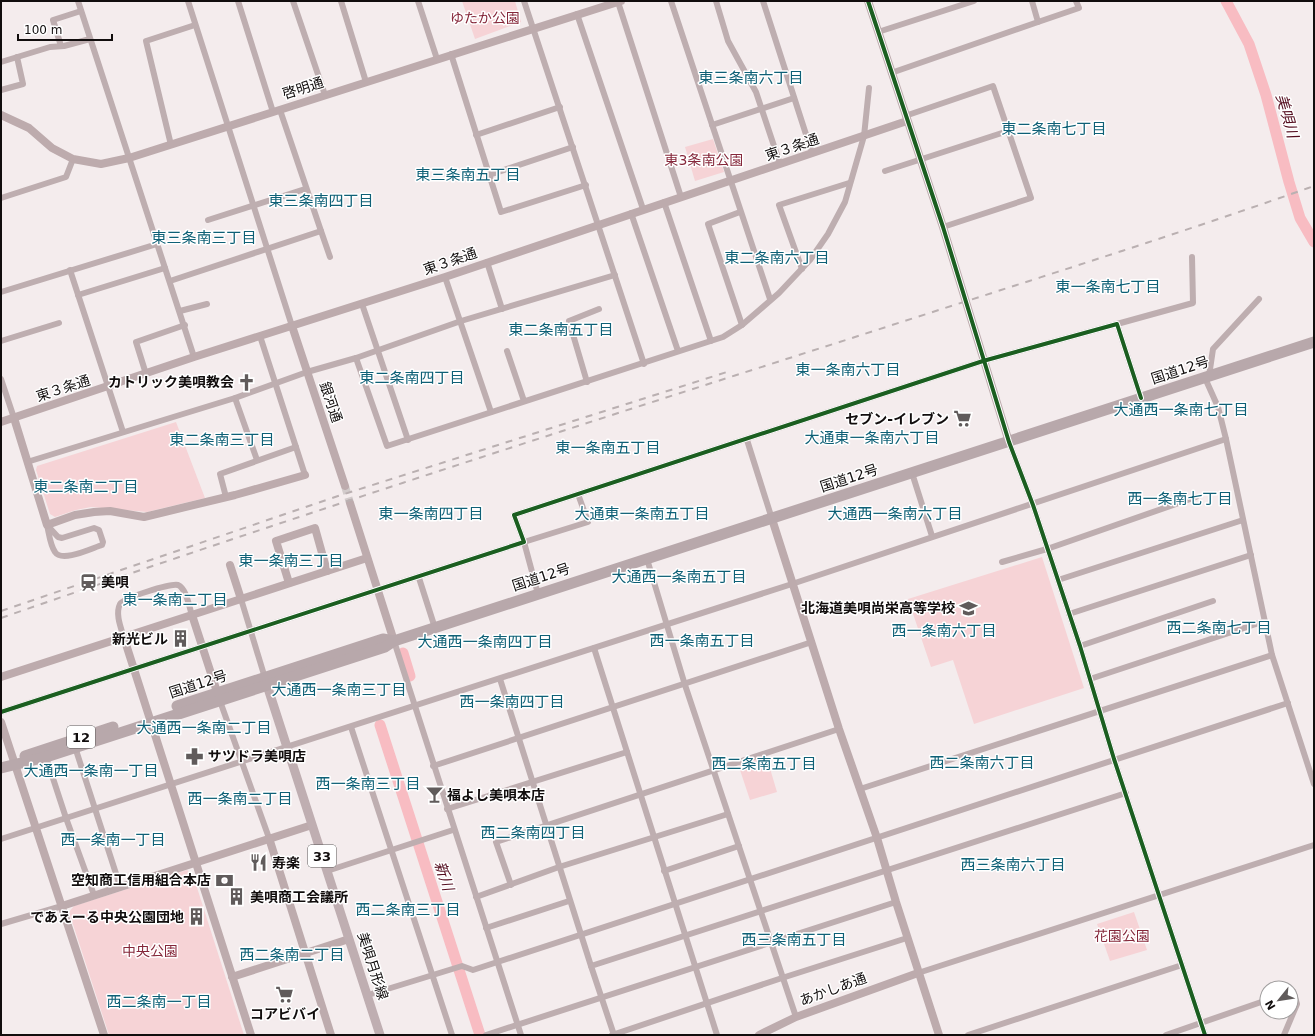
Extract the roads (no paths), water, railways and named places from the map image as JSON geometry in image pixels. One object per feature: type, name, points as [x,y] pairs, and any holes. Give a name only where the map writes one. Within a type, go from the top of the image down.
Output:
[{"type":"highway","name":"国道12号","points":[[15,764],[22,757],[151,719],[266,681],[385,647],[394,641],[912,474],[1312,342]]},
{"type":"highway","name":"国道12号","points":[[1,768],[46,757],[151,719]]},
{"type":"main road","name":"美唄月形線","points":[[266,681],[380,1035]]},
{"type":"street","points":[[78,1],[185,325],[194,357]]},
{"type":"street","points":[[188,1],[252,206],[292,326]]},
{"type":"street","points":[[238,1],[330,257]]},
{"type":"street","points":[[293,1],[325,95]]},
{"type":"street","points":[[340,1],[366,82]]},
{"type":"street","points":[[418,1],[437,59]]},
{"type":"street","points":[[524,1],[644,364]]},
{"type":"street","points":[[619,1],[681,197]]},
{"type":"street","name":"啓明通","points":[[1,115],[29,128],[52,148],[73,159],[101,164],[129,158],[171,145],[619,1]]},
{"type":"street","points":[[671,1],[770,299]]},
{"type":"street","points":[[716,1],[728,41],[756,92],[780,164]]},
{"type":"street","points":[[763,1],[812,153]]},
{"type":"street","points":[[868,1],[943,227],[1009,442],[1033,505],[1080,646],[1114,759],[1205,1035]]},
{"type":"street","points":[[878,32],[974,1]]},
{"type":"street","points":[[1032,1],[1038,22]]},
{"type":"street","points":[[891,73],[1079,8],[1076,1]]},
{"type":"street","points":[[61,46],[53,20],[81,11]]},
{"type":"street","points":[[577,14],[643,209]]},
{"type":"street","points":[[171,145],[146,40],[195,25]]},
{"type":"street","points":[[1,62],[50,47],[61,46],[90,38]]},
{"type":"street","points":[[451,54],[501,212],[586,185]]},
{"type":"street","points":[[1,90],[23,84],[17,57]]},
{"type":"street","points":[[906,118],[993,86],[1031,198],[943,227]]},
{"type":"street","points":[[356,358],[387,446],[524,401],[644,364],[678,351],[723,337],[742,325],[770,299],[779,293],[802,269],[828,234],[845,202],[849,183],[864,136],[869,88]]},
{"type":"street","points":[[712,125],[794,98]]},
{"type":"street","points":[[476,135],[560,107]]},
{"type":"street","name":"東３条通","points":[[1,422],[194,357],[445,277],[598,224],[731,181],[864,136],[906,118]]},
{"type":"street","points":[[885,171],[1008,131]]},
{"type":"street","points":[[489,175],[573,147]]},
{"type":"street","points":[[1,198],[66,177],[73,159]]},
{"type":"street","points":[[802,269],[779,205],[849,183]]},
{"type":"street","points":[[208,220],[305,188]]},
{"type":"street","points":[[664,202],[711,341]]},
{"type":"street","points":[[740,212],[708,224],[742,325]]},
{"type":"street","points":[[631,213],[678,351]]},
{"type":"street","points":[[170,281],[321,231]]},
{"type":"street","points":[[1,292],[157,244]]},
{"type":"street","points":[[538,594],[524,542],[514,515],[747,440],[983,361],[1193,303],[1192,257]]},
{"type":"street","points":[[487,262],[502,309]]},
{"type":"street","points":[[78,295],[166,268]]},
{"type":"street","points":[[70,270],[123,432]]},
{"type":"street","points":[[27,462],[235,398],[307,372],[356,358],[461,321],[615,275]]},
{"type":"street","points":[[445,277],[492,412]]},
{"type":"street","points":[[1259,299],[1213,349],[1207,377],[1218,407],[1226,439],[1252,555],[1272,655],[1314,784]]},
{"type":"street","points":[[180,311],[207,304]]},
{"type":"street","points":[[362,304],[408,440]]},
{"type":"street","points":[[587,382],[569,321],[599,309]]},
{"type":"street","points":[[1,341],[59,323]]},
{"type":"street","points":[[1117,324],[1141,398]]},
{"type":"street","points":[[146,374],[136,342],[185,325]]},
{"type":"street","name":"銀河通","points":[[292,326],[345,486]]},
{"type":"street","points":[[47,525],[75,515],[94,512],[110,511],[144,517],[226,497],[304,475],[260,336]]},
{"type":"street","points":[[507,351],[524,401]]},
{"type":"street","points":[[1,379],[55,552],[59,556],[66,557],[102,545],[103,542],[99,530],[94,528],[62,538],[58,537],[47,525]]},
{"type":"street","points":[[235,398],[257,460]]},
{"type":"street","points":[[1,839],[792,584],[932,536],[1033,505],[1226,439]]},
{"type":"street","points":[[747,440],[839,729],[877,838],[918,973],[939,1035]]},
{"type":"street","points":[[226,497],[220,474],[296,447]]},
{"type":"street","points":[[912,474],[932,536]]},
{"type":"street","points":[[1,712],[135,670],[250,631],[378,591],[588,522],[578,494]]},
{"type":"street","points":[[1002,562],[1047,549],[1196,497]]},
{"type":"street","points":[[350,503],[433,766],[521,1035]]},
{"type":"street","points":[[1058,580],[1243,520]]},
{"type":"street","points":[[289,584],[276,541],[315,528],[327,571]]},
{"type":"street","points":[[1069,614],[1252,555]]},
{"type":"street","points":[[1,677],[367,558]]},
{"type":"street","points":[[647,559],[685,685],[796,1017]]},
{"type":"street","points":[[230,565],[266,681]]},
{"type":"street","points":[[418,578],[435,628]]},
{"type":"street","points":[[251,1035],[124,638],[118,615],[120,604],[124,600],[171,585],[178,585],[184,590],[219,697],[269,838],[331,1035]]},
{"type":"street","points":[[1080,646],[1214,601]]},
{"type":"street","points":[[1090,679],[1265,622]]},
{"type":"street","points":[[433,766],[685,685],[812,642]]},
{"type":"street","points":[[594,648],[674,904],[717,1035]]},
{"type":"street","points":[[860,789],[1272,655]]},
{"type":"street","points":[[500,679],[569,901],[613,1035],[706,1003],[907,938]]},
{"type":"street","points":[[368,995],[462,966],[473,970],[1288,703]]},
{"type":"street","points":[[1,722],[104,1035]]},
{"type":"street","points":[[351,727],[452,1035]]},
{"type":"street","points":[[511,885],[496,842],[640,793],[839,729]]},
{"type":"street","points":[[75,747],[120,886]]},
{"type":"street","points":[[447,809],[627,752]]},
{"type":"street","points":[[46,757],[94,895]]},
{"type":"street","points":[[591,966],[1126,793]]},
{"type":"street","points":[[476,897],[559,868],[728,814]]},
{"type":"street","points":[[1,924],[62,906],[312,825]]},
{"type":"street","points":[[327,871],[454,830]]},
{"type":"street","points":[[918,973],[1314,845]]},
{"type":"street","points":[[664,871],[739,846]]},
{"type":"street","points":[[486,928],[569,901]]},
{"type":"street","points":[[486,1035],[771,944],[896,902]]},
{"type":"street","points":[[232,977],[349,939]]},
{"type":"street","points":[[968,1035],[1182,965]]},
{"type":"street","name":"あかしあ通","points":[[759,1035],[796,1017],[918,973]]},
{"type":"street","points":[[1166,1035],[1259,1003]]},
{"type":"street","points":[[1284,1035],[1290,1020]]},
{"type":"waterway","name":"美唄川","points":[[1226,1],[1249,44],[1266,95],[1300,218],[1314,242]]},
{"type":"waterway","name":"新川","points":[[403,653],[410,676]]},
{"type":"waterway","name":"新川","points":[[380,725],[480,1035]]},
{"type":"tunnel","points":[[345,486],[350,503]]},
{"type":"railway","points":[[1,618],[319,510],[1083,264],[1314,186]]},
{"type":"railway","points":[[1,611],[338,496],[727,372]]},
{"type":"place","name":"カトリック美唄教会","points":[[247,382]]},
{"type":"place","name":"セブン-イレブン","points":[[962,419]]},
{"type":"place","name":"美唄","points":[[88,582]]},
{"type":"place","name":"北海道美唄尚栄高等学校","points":[[968,608]]},
{"type":"place","name":"新光ビル","points":[[181,639]]},
{"type":"place","name":"サツドラ美唄店","points":[[195,756]]},
{"type":"place","name":"福よし美唄本店","points":[[434,795]]},
{"type":"place","name":"寿楽","points":[[259,863]]},
{"type":"place","name":"空知商工信用組合本店","points":[[224,880]]},
{"type":"place","name":"美唄商工会議所","points":[[237,897]]},
{"type":"place","name":"であえーる中央公園団地","points":[[197,917]]},
{"type":"place","name":"コアビバイ","points":[[285,994]]},
{"type":"district","name":"東三条南六丁目","points":[[751,78]]},
{"type":"district","name":"東二条南七丁目","points":[[1054,129]]},
{"type":"district","name":"東三条南五丁目","points":[[468,175]]},
{"type":"district","name":"東三条南四丁目","points":[[321,201]]},
{"type":"district","name":"東三条南三丁目","points":[[204,238]]},
{"type":"district","name":"東二条南六丁目","points":[[777,258]]},
{"type":"district","name":"東一条南七丁目","points":[[1108,287]]},
{"type":"district","name":"東二条南五丁目","points":[[561,330]]},
{"type":"district","name":"東一条南六丁目","points":[[848,370]]},
{"type":"district","name":"東二条南四丁目","points":[[412,378]]},
{"type":"district","name":"大通西一条南七丁目","points":[[1181,410]]},
{"type":"district","name":"大通東一条南六丁目","points":[[872,438]]},
{"type":"district","name":"東二条南三丁目","points":[[222,440]]},
{"type":"district","name":"東一条南五丁目","points":[[608,448]]},
{"type":"district","name":"東二条南二丁目","points":[[86,487]]},
{"type":"district","name":"西一条南七丁目","points":[[1180,499]]},
{"type":"district","name":"東一条南四丁目","points":[[431,514]]},
{"type":"district","name":"大通東一条南五丁目","points":[[642,514]]},
{"type":"district","name":"大通西一条南六丁目","points":[[895,514]]},
{"type":"district","name":"東一条南三丁目","points":[[291,561]]},
{"type":"district","name":"大通西一条南五丁目","points":[[679,577]]},
{"type":"district","name":"東一条南二丁目","points":[[175,600]]},
{"type":"district","name":"西二条南七丁目","points":[[1219,628]]},
{"type":"district","name":"西一条南六丁目","points":[[944,631]]},
{"type":"district","name":"西一条南五丁目","points":[[702,641]]},
{"type":"district","name":"大通西一条南四丁目","points":[[485,642]]},
{"type":"district","name":"大通西一条南三丁目","points":[[339,690]]},
{"type":"district","name":"西一条南四丁目","points":[[512,702]]},
{"type":"district","name":"大通西一条南二丁目","points":[[204,728]]},
{"type":"district","name":"西二条南六丁目","points":[[982,763]]},
{"type":"district","name":"西二条南五丁目","points":[[764,764]]},
{"type":"district","name":"大通西一条南一丁目","points":[[91,771]]},
{"type":"district","name":"西一条南三丁目","points":[[368,784]]},
{"type":"district","name":"西一条南二丁目","points":[[240,799]]},
{"type":"district","name":"西二条南四丁目","points":[[533,833]]},
{"type":"district","name":"西一条南一丁目","points":[[113,840]]},
{"type":"district","name":"西三条南六丁目","points":[[1013,865]]},
{"type":"district","name":"西二条南三丁目","points":[[408,910]]},
{"type":"district","name":"西三条南五丁目","points":[[794,940]]},
{"type":"district","name":"西二条南二丁目","points":[[292,955]]},
{"type":"district","name":"西二条南一丁目","points":[[159,1002]]},
{"type":"park label","name":"ゆたか公園","points":[[485,18]]},
{"type":"park label","name":"東3条南公園","points":[[704,160]]},
{"type":"park label","name":"花園公園","points":[[1122,936]]},
{"type":"park label","name":"中央公園","points":[[150,951]]}]
